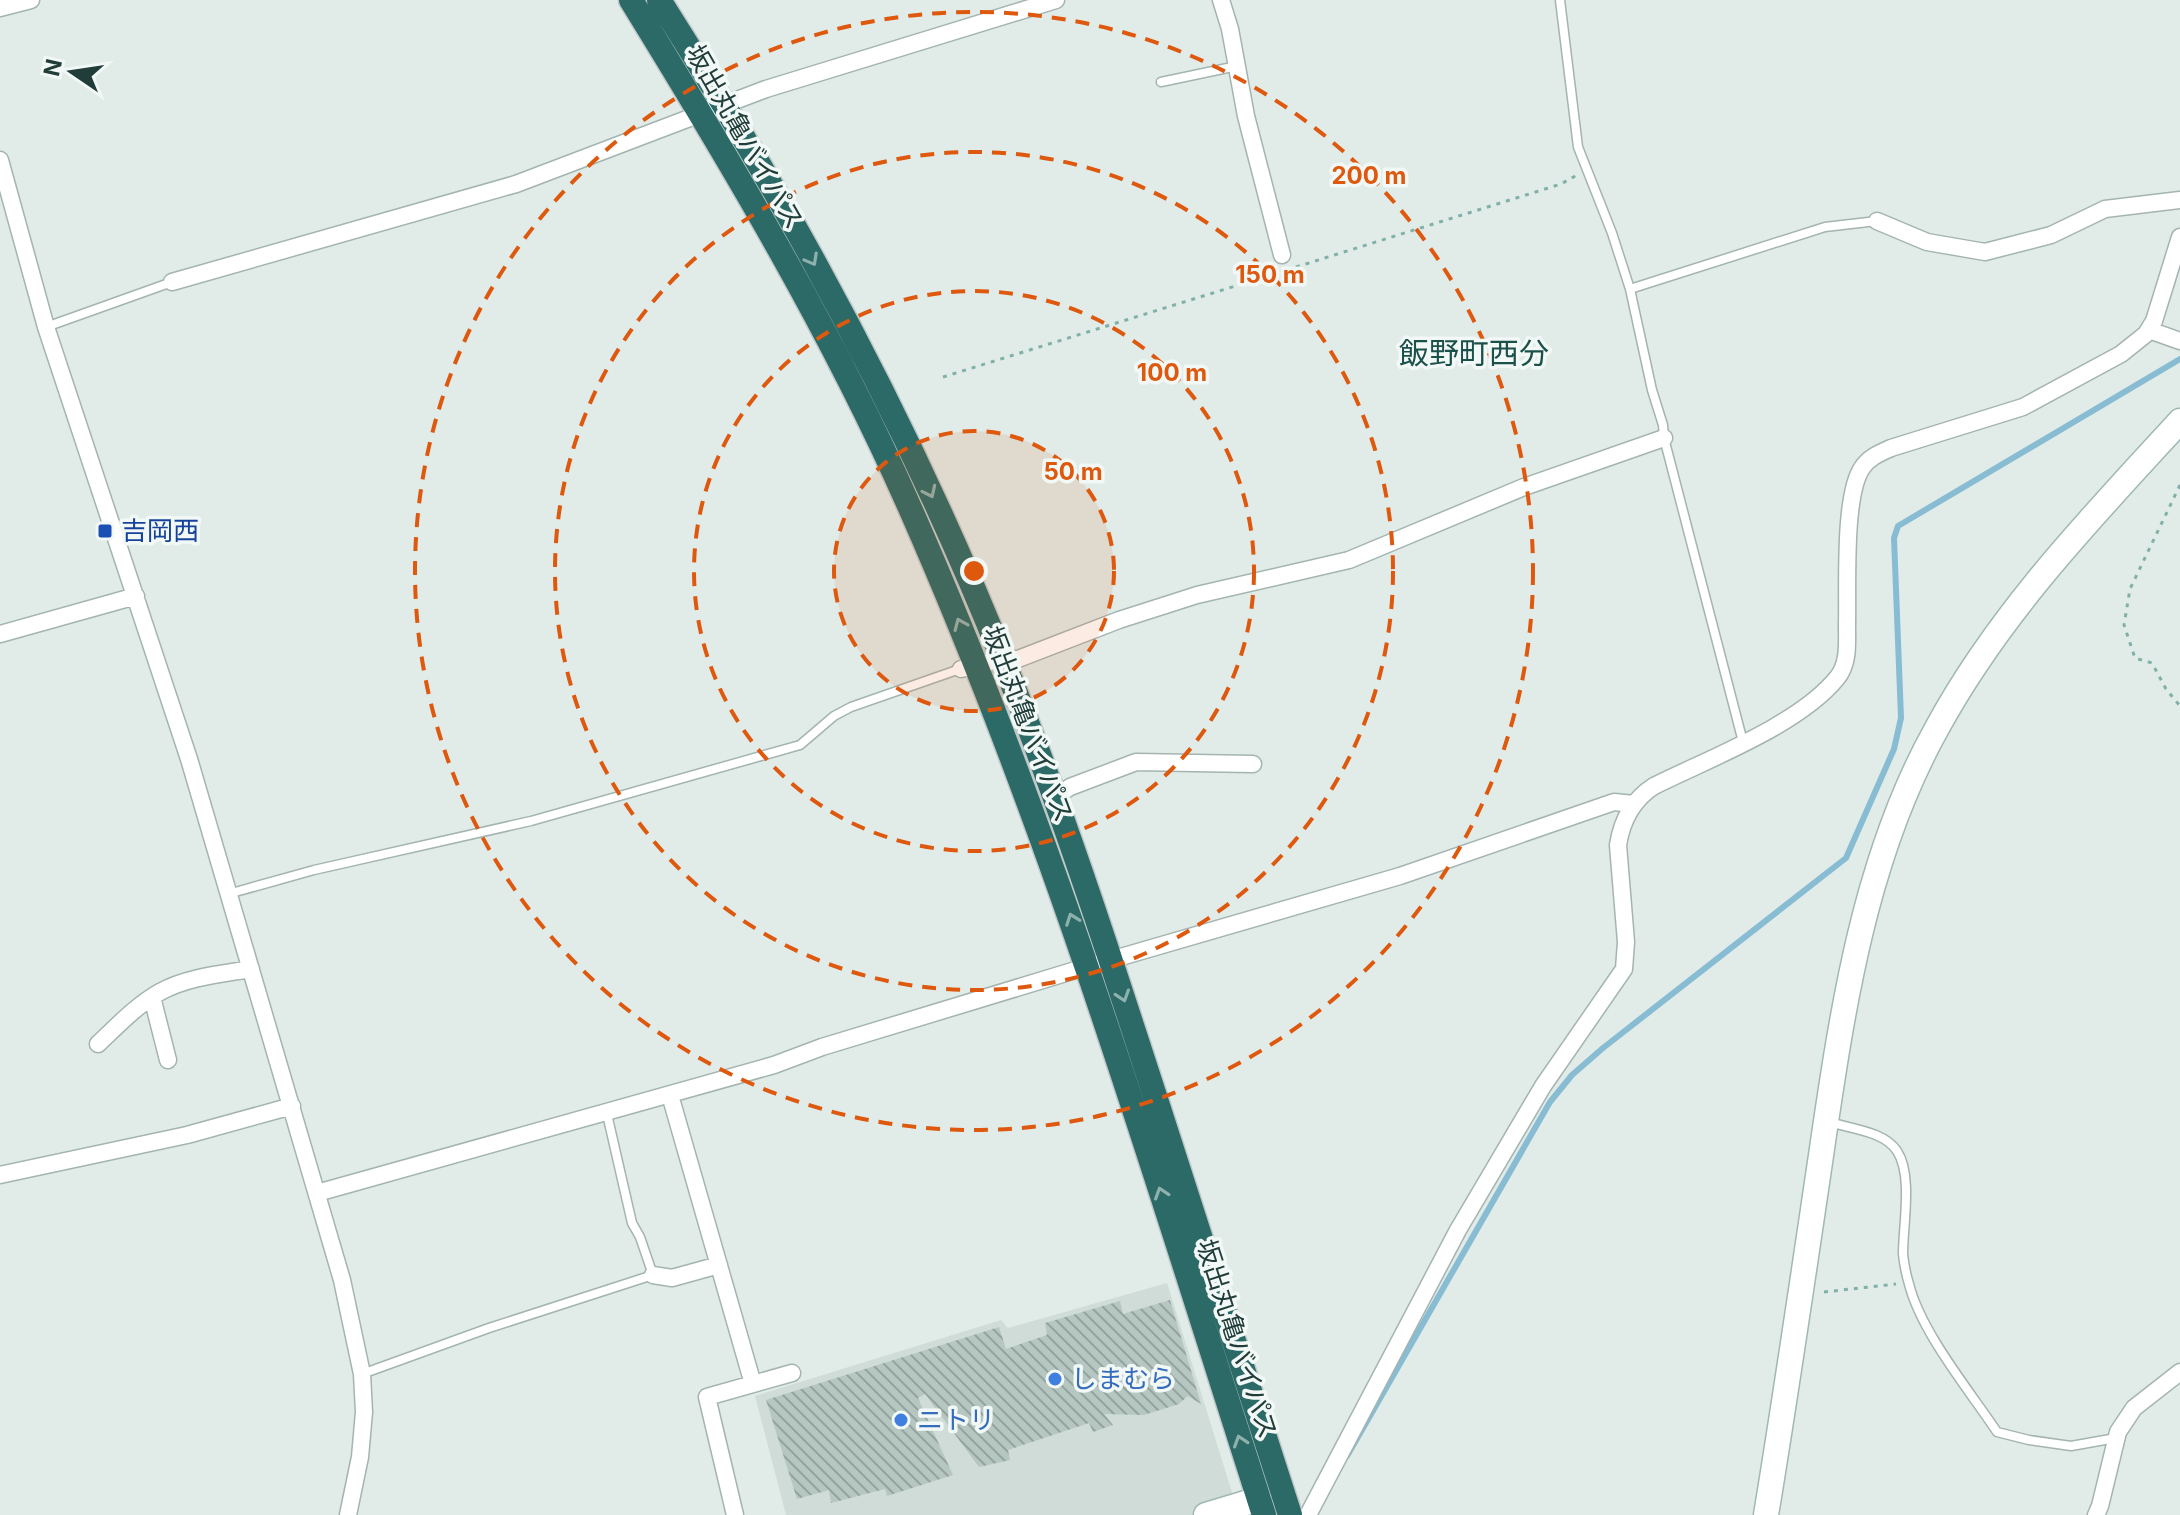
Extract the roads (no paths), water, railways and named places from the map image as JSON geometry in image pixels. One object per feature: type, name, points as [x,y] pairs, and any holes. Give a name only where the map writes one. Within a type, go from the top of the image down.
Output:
[{"type":"highway","name":"坂出丸亀バイパス","points":[[631,0],[793,275],[873,429],[969,667],[1100,963],[1290,1515]]},
{"type":"highway","name":"坂出丸亀バイパス","points":[[659,0],[724,105],[815,265],[894,415],[1003,659],[1054,798],[1261,1507]]},
{"type":"street","points":[[0,8],[31,0]]},
{"type":"street","points":[[172,282],[516,184],[766,89],[1056,0]]},
{"type":"street","points":[[1221,0],[1246,116],[1282,255]]},
{"type":"street","points":[[0,160],[46,327],[189,759],[342,1280],[362,1374],[364,1412],[360,1457],[348,1515]]},
{"type":"street","points":[[1877,221],[1927,242],[1985,252],[2051,235],[2105,209],[2180,200]]},
{"type":"street","points":[[1308,1515],[1458,1230],[1543,1086],[1624,969],[1626,942],[1618,845],[1620,831],[1634,804],[1641,794],[1654,786],[1773,729],[1827,689],[1845,666],[1850,518],[1857,479],[1867,462],[1891,448],[2023,407],[2121,354],[2149,330],[2161,306],[2180,237]]},
{"type":"street","points":[[2149,330],[2180,341]]},
{"type":"street","points":[[1766,1515],[1851,978],[1877,870],[1896,817],[1935,731],[1982,652],[2091,518],[2180,421]]},
{"type":"street","points":[[969,667],[1003,659],[1018,659],[1119,620],[1197,595],[1349,560],[1524,487],[1664,438]]},
{"type":"street","points":[[0,634],[136,596]]},
{"type":"street","points":[[1054,798],[1070,787],[1136,762],[1253,764]]},
{"type":"street","points":[[317,1193],[607,1114],[1100,963],[1400,876],[1614,802],[1634,804]]},
{"type":"street","points":[[98,1044],[134,1010],[162,991],[204,977],[251,969]]},
{"type":"street","points":[[152,997],[168,1060]]},
{"type":"street","points":[[670,1095],[753,1384]]},
{"type":"street","points":[[0,1175],[187,1135],[292,1106]]},
{"type":"street","points":[[653,1275],[672,1278],[719,1265]]},
{"type":"street","points":[[2096,1515],[2116,1438],[2134,1408],[2180,1372]]},
{"type":"street","points":[[735,1515],[707,1397],[792,1373]]},
{"type":"street","points":[[1206,1515],[1261,1507]]},
{"type":"lane","points":[[1560,0],[1578,147],[1630,289],[1652,390],[1743,742]]},
{"type":"lane","points":[[1161,82],[1237,66]]},
{"type":"lane","points":[[1630,289],[1825,227],[1877,221]]},
{"type":"lane","points":[[46,327],[172,282]]},
{"type":"lane","points":[[228,894],[314,870],[531,821],[800,745],[834,716],[851,707],[969,667]]},
{"type":"lane","points":[[362,1374],[489,1328],[653,1275],[632,1223],[607,1114]]},
{"type":"lane","points":[[1826,1121],[1879,1136],[1896,1148],[1903,1163],[1903,1257],[1908,1282],[1929,1331],[1997,1432],[2071,1446],[2116,1438]]},
{"type":"waterway","points":[[1347,1456],[1550,1102],[1572,1075],[1846,858],[1894,749],[1901,718],[1894,538],[1898,526],[2180,359]]},
{"type":"place","name":"吉岡西","points":[[105,531]]},
{"type":"place","name":"しまむら","points":[[1055,1379]]},
{"type":"place","name":"ニトリ","points":[[901,1420]]},
{"type":"district","name":"飯野町西分","points":[[1474,354]]}]
